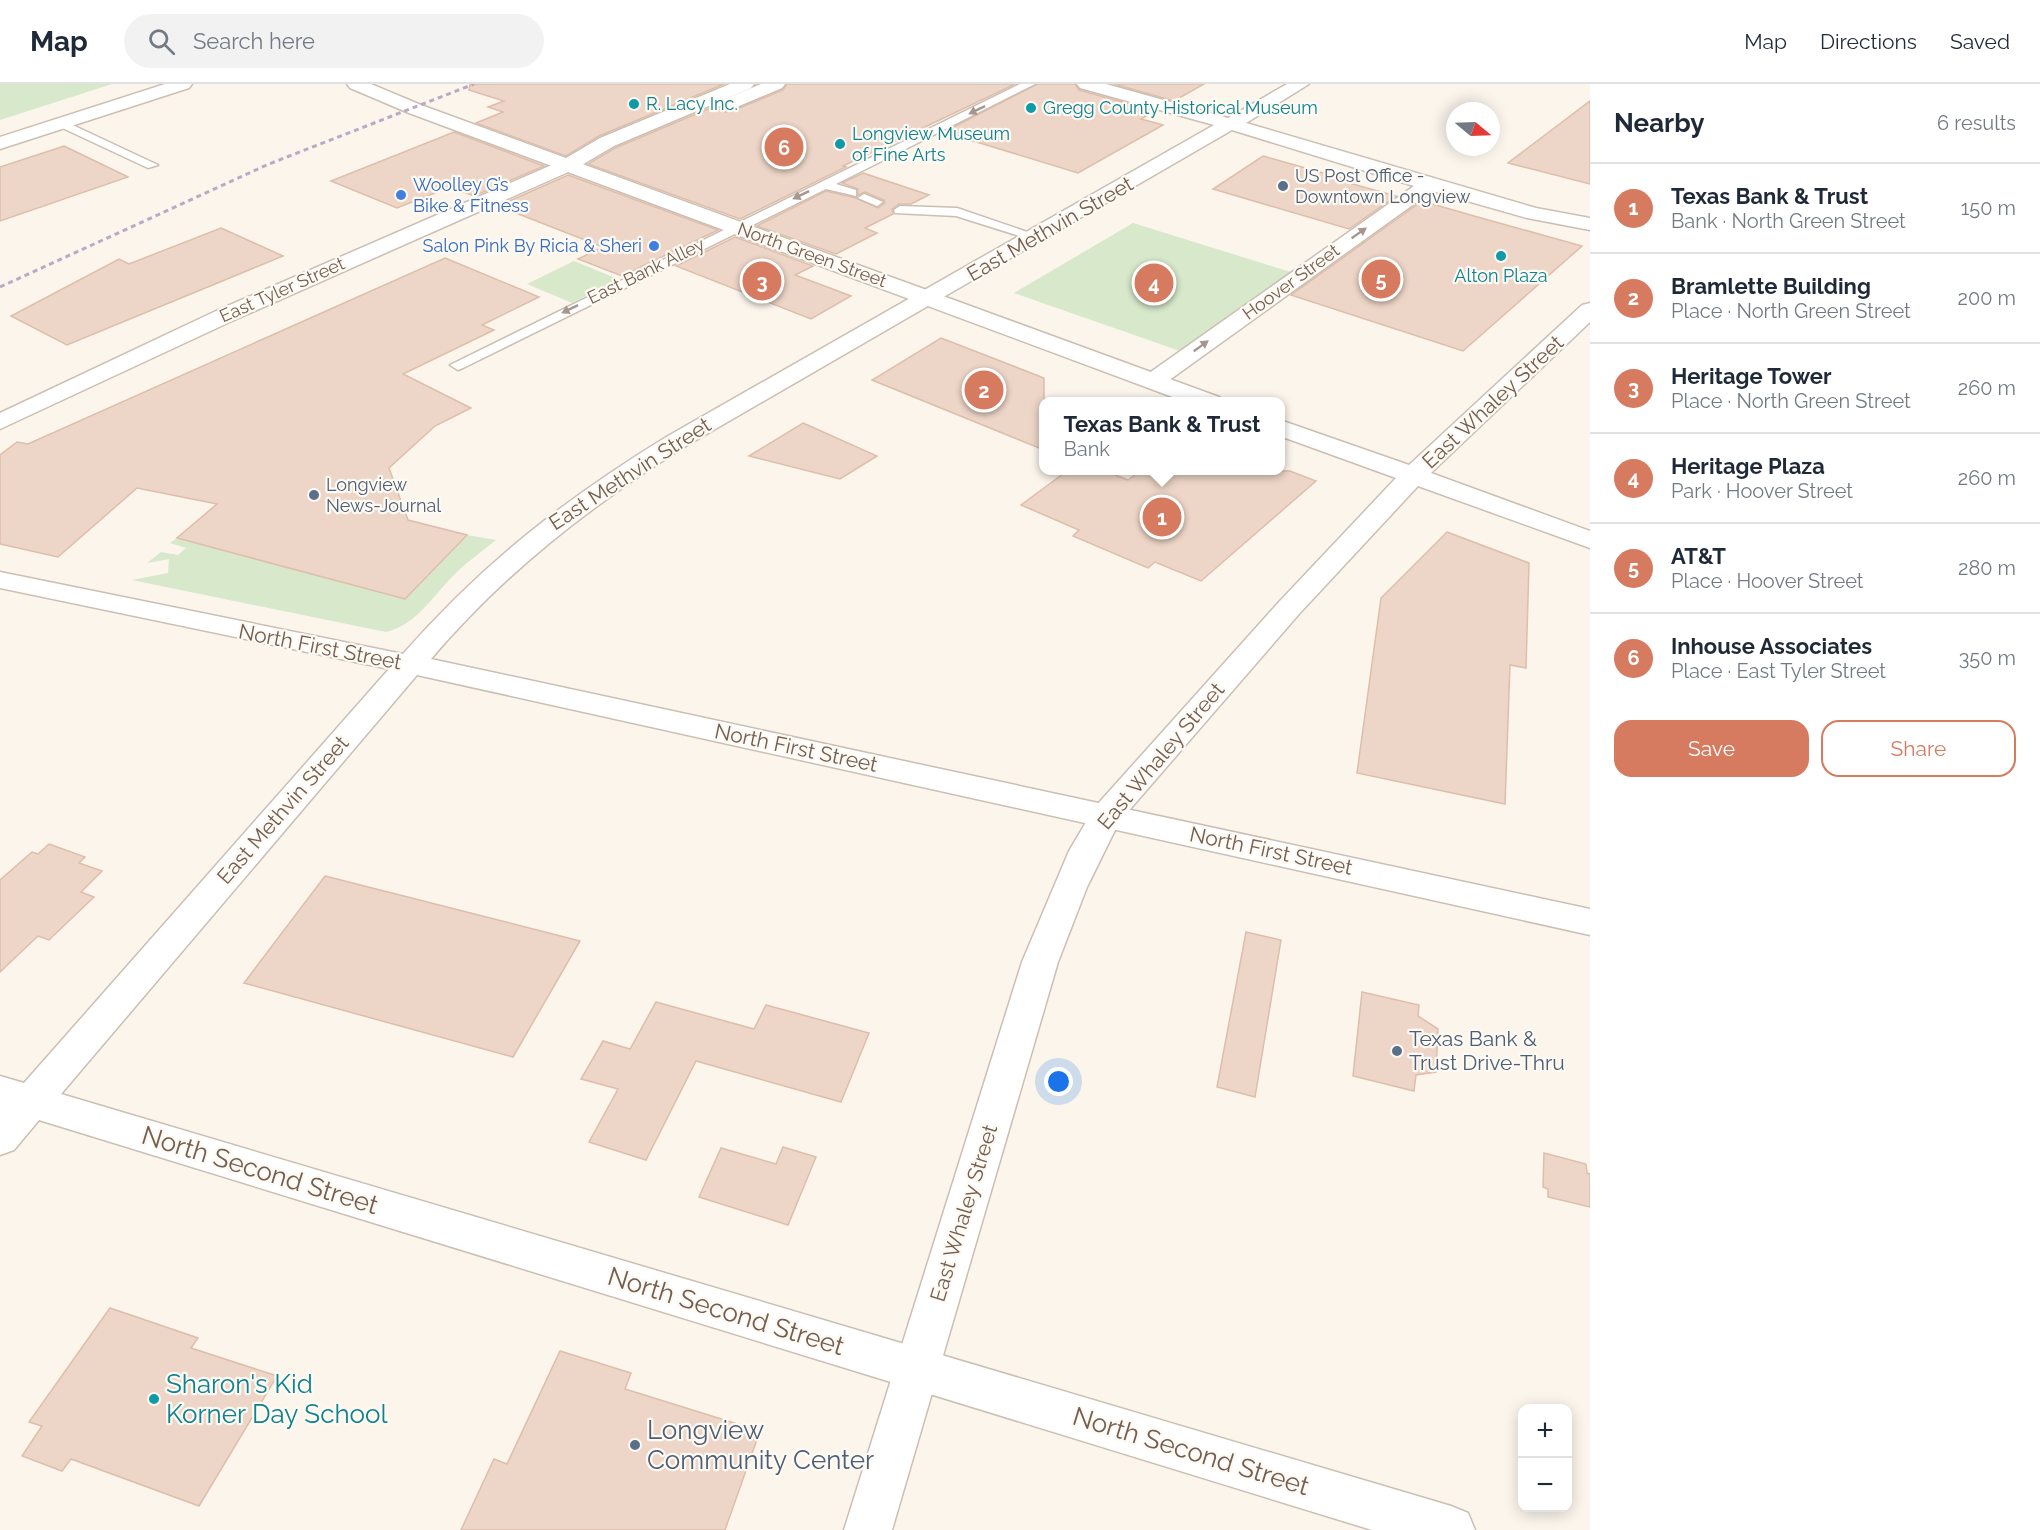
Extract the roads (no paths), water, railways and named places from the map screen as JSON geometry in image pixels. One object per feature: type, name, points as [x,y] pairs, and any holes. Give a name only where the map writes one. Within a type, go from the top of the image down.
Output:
[{"type":"street","points":[[0,143],[183,84]]},
{"type":"street","name":"North Green Street","points":[[356,84],[415,109],[1196,397]]},
{"type":"street","name":"East Tyler Street","points":[[0,422],[224,316],[568,165],[607,142],[745,84]]},
{"type":"street","name":"East Tyler Street","points":[[568,165],[625,148],[776,84]]},
{"type":"street","points":[[1086,84],[1298,143],[1534,214],[1587,223]]},
{"type":"street","name":"East Methvin Street","points":[[0,1138],[15,1096],[501,566],[586,498],[728,411],[1232,125],[1300,84]]},
{"type":"street","points":[[1298,143],[1345,151],[1544,206],[1587,223]]},
{"type":"street","name":"Hoover Street","points":[[1153,381],[1429,184]]},
{"type":"street","name":"East Whaley Street","points":[[868,1530],[1040,962],[1070,879],[1107,815],[1283,615],[1413,476],[1590,310]]},
{"type":"street","points":[[1285,429],[1590,540]]},
{"type":"street","name":"North First Street","points":[[0,580],[410,664],[1590,922]]},
{"type":"street","name":"North Second Street","points":[[15,1096],[1451,1530]]},
{"type":"lane","name":"East Bank Alley","points":[[458,365],[1029,84]]},
{"type":"lane","points":[[60,123],[152,165]]},
{"type":"lane","points":[[824,184],[864,198]]},
{"type":"lane","points":[[900,210],[957,212],[1035,237]]},
{"type":"railway","points":[[0,287],[269,164],[474,84]]},
{"type":"place","name":"R. Lacy Inc.","points":[[634,104]]},
{"type":"place","name":"Gregg County Historical Museum","points":[[1031,108]]},
{"type":"place","name":"Longview Museum of Fine Arts","points":[[840,144]]},
{"type":"place","name":"Inhouse Associates","points":[[784,147]]},
{"type":"place","name":"US Post Office - Downtown Longview","points":[[1283,186]]},
{"type":"place","name":"Woolley G’s Bike & Fitness","points":[[401,195]]},
{"type":"place","name":"Salon Pink By Ricia & Sheri","points":[[654,246]]},
{"type":"place","name":"Alton Plaza","points":[[1501,256]]},
{"type":"place","name":"AT&T","points":[[1381,279]]},
{"type":"place","name":"Heritage Tower","points":[[762,281]]},
{"type":"place","name":"Heritage Plaza","points":[[1154,283]]},
{"type":"place","name":"Bramlette Building","points":[[984,390]]},
{"type":"place","name":"Longview News-Journal","points":[[314,495]]},
{"type":"place","name":"Texas Bank & Trust","points":[[1162,517]]},
{"type":"place","name":"Texas Bank & Trust Drive-Thru","points":[[1397,1051]]},
{"type":"place","name":"Sharon's Kid Korner Day School","points":[[154,1399]]},
{"type":"place","name":"Longview Community Center","points":[[635,1445]]}]
